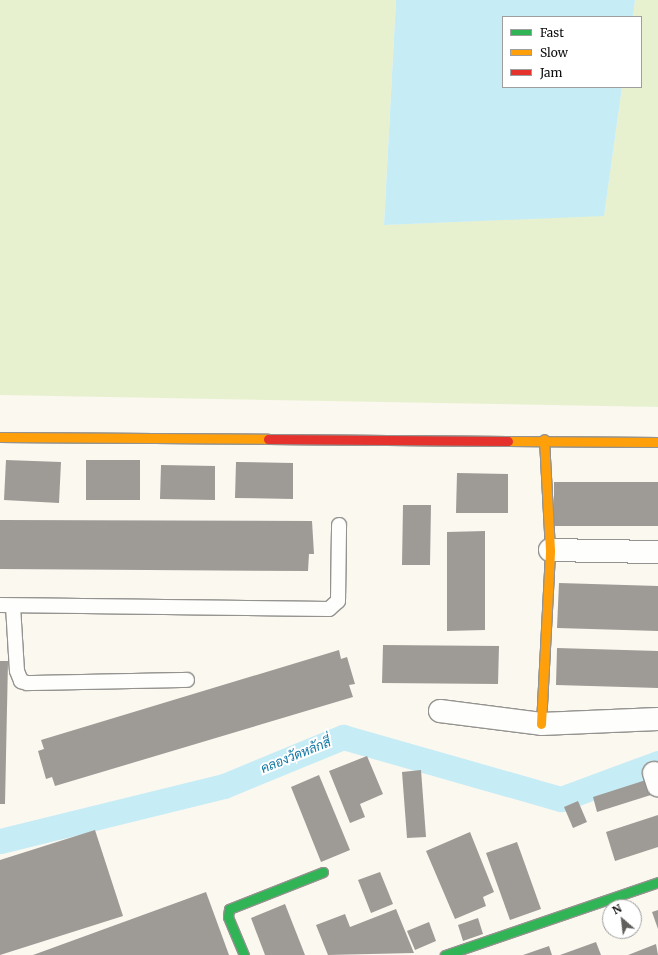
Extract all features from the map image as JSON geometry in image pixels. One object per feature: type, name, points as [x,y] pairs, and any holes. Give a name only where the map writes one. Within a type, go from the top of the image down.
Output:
[{"type":"street","points":[[0,437],[544,439],[658,442]]},
{"type":"street","points":[[541,724],[550,550],[544,439]]},
{"type":"street","points":[[550,550],[658,552]]},
{"type":"street","points":[[440,711],[541,724],[658,719]]},
{"type":"street","points":[[244,955],[228,918],[229,909],[323,872]]},
{"type":"street","points":[[445,955],[658,882]]},
{"type":"lane","points":[[187,680],[26,683],[21,681],[17,671],[7,606],[330,609],[336,606],[339,595],[339,525]]},
{"type":"green space","points":[[0,0],[396,0],[384,225],[604,215],[622,88],[642,88],[642,16],[633,16],[635,0],[658,0],[658,407],[0,395]]},
{"type":"water","points":[[396,0],[635,0],[633,16],[502,16],[502,88],[622,88],[604,216],[384,225]]},
{"type":"building","points":[[6,460],[61,462],[59,503],[4,500]]},
{"type":"building","points":[[86,460],[140,460],[140,500],[86,500]]},
{"type":"building","points":[[236,462],[293,463],[293,499],[235,498]]},
{"type":"building","points":[[161,465],[215,466],[215,500],[160,499]]},
{"type":"building","points":[[457,473],[508,474],[508,513],[456,513]]},
{"type":"building","points":[[554,482],[658,482],[658,526],[554,526]]},
{"type":"building","points":[[403,505],[431,505],[430,565],[402,565]]},
{"type":"building","points":[[0,520],[312,521],[314,554],[309,554],[308,571],[0,569]]},
{"type":"building","points":[[485,531],[485,630],[447,631],[447,532]]},
{"type":"building","points":[[559,583],[658,586],[658,631],[557,628]]},
{"type":"building","points":[[383,645],[499,646],[498,684],[382,683]]},
{"type":"building","points":[[557,648],[658,651],[658,688],[556,685]]},
{"type":"building","points":[[339,650],[341,659],[347,657],[355,684],[349,685],[353,697],[55,786],[52,777],[46,779],[38,751],[44,749],[41,740]]},
{"type":"building","points":[[0,661],[8,661],[5,804],[0,804]]},
{"type":"building","points":[[367,756],[383,794],[360,804],[365,817],[350,823],[329,771]]},
{"type":"building","points":[[421,770],[426,837],[407,838],[402,772]]},
{"type":"building","points":[[319,775],[350,850],[321,862],[291,787]]},
{"type":"building","points":[[649,779],[654,794],[597,812],[593,797]]},
{"type":"building","points":[[578,801],[587,822],[573,828],[564,807]]},
{"type":"building","points":[[658,815],[658,847],[615,861],[606,832]]},
{"type":"building","points":[[95,830],[123,916],[0,955],[0,860]]},
{"type":"building","points":[[470,832],[494,892],[483,897],[486,906],[455,919],[426,851]]},
{"type":"building","points":[[517,842],[541,909],[510,920],[486,853]]},
{"type":"building","points":[[380,872],[393,904],[371,913],[358,880]]},
{"type":"building","points":[[206,892],[229,955],[33,955]]},
{"type":"building","points":[[285,904],[305,955],[265,955],[251,918]]},
{"type":"building","points":[[396,909],[414,953],[328,955],[316,925],[345,914],[350,927]]},
{"type":"building","points":[[658,910],[658,929],[652,912]]},
{"type":"building","points":[[478,918],[483,934],[463,941],[458,925]]},
{"type":"building","points":[[429,922],[436,941],[415,950],[407,931]]},
{"type":"building","points":[[596,942],[601,955],[560,955]]},
{"type":"building","points":[[656,944],[658,955],[628,955]]},
{"type":"building","points":[[549,946],[552,955],[523,955]]},
{"type":"waterway","name":"คลองวัดหลักสี่","points":[[0,841],[224,786],[343,737],[561,799],[658,763]]},
{"type":"traffic: fast","points":[[244,955],[228,917],[229,909],[323,872]]},
{"type":"traffic: fast","points":[[445,955],[658,882]]},
{"type":"traffic: slow","points":[[0,437],[268,439]]},
{"type":"traffic: slow","points":[[541,724],[550,550],[544,439]]},
{"type":"traffic: slow","points":[[508,441],[658,442]]},
{"type":"traffic: jam","points":[[268,439],[508,441]]}]
